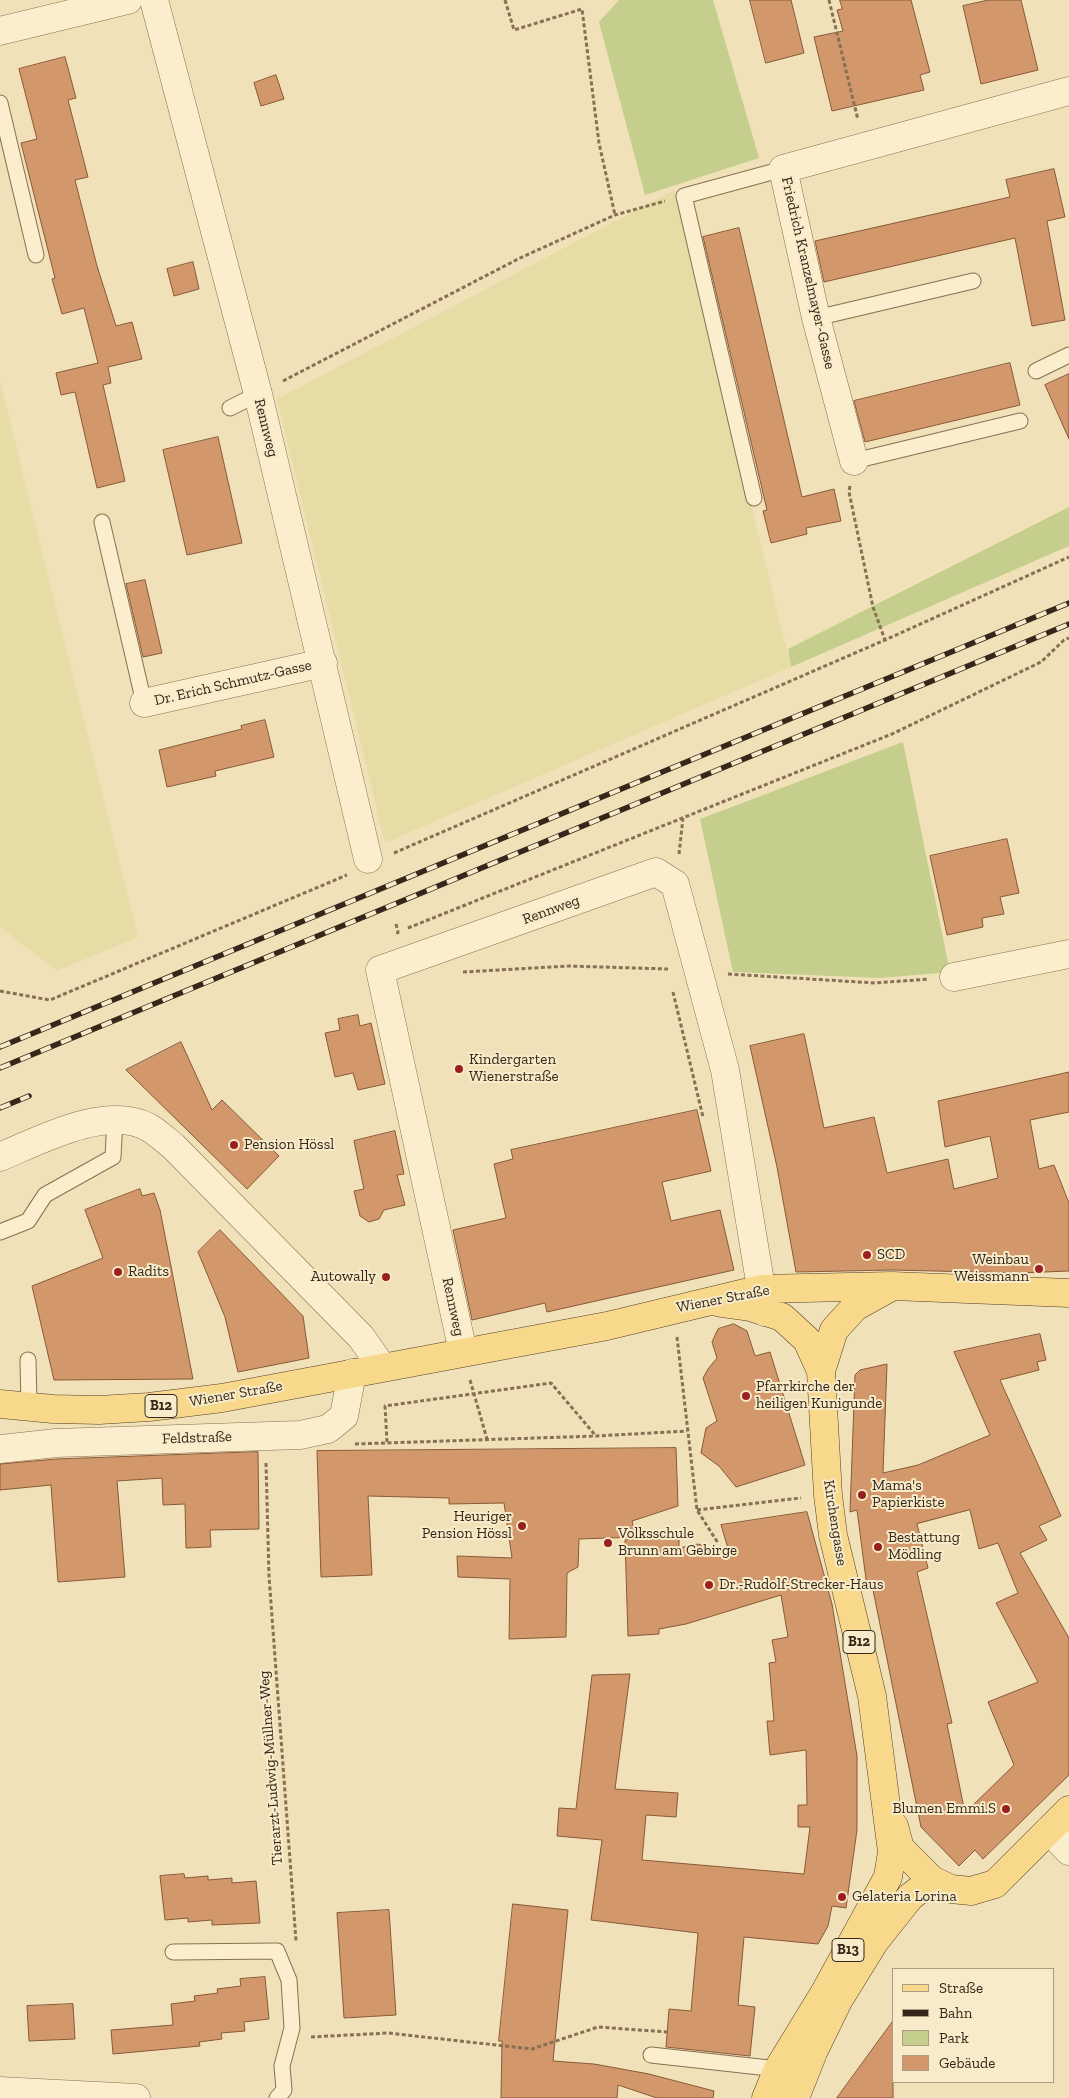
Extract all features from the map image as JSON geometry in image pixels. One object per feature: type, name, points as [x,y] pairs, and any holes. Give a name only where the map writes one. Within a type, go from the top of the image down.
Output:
[{"type":"main road","name":"Wiener Straße","points":[[763,1300],[892,1286],[1069,1293]]},
{"type":"main road","name":"Kirchengasse","points":[[821,1372],[834,1330],[855,1307],[892,1286]]},
{"type":"main road","name":"Kirchengasse","points":[[708,1302],[750,1307],[763,1300],[808,1340],[821,1372],[828,1495],[833,1535],[872,1696],[885,1791]]},
{"type":"main road","name":"Wiener Straße","points":[[0,1404],[98,1410],[149,1407],[222,1398],[607,1326],[708,1302]]},
{"type":"main road","name":"B12","points":[[885,1791],[900,1848],[932,1880],[951,1889],[971,1891],[996,1884],[1069,1810]]},
{"type":"main road","name":"B13","points":[[766,2098],[778,2069],[825,1992],[888,1877],[892,1852],[885,1791]]},
{"type":"main road","name":"B13","points":[[795,2098],[814,2050],[830,2017],[875,1941],[910,1896],[932,1880]]},
{"type":"street","points":[[0,30],[128,0]]},
{"type":"street","name":"Rennweg","points":[[154,0],[258,394],[368,859]]},
{"type":"street","name":"Friedrich Kranzelmayer-Gasse","points":[[854,461],[816,318],[783,169],[1069,91]]},
{"type":"street","name":"Dr. Erich Schmutz-Gasse","points":[[144,703],[322,663]]},
{"type":"street","name":"Rennweg","points":[[463,1352],[380,970],[656,872],[675,884]]},
{"type":"street","points":[[675,884],[726,1070],[763,1300]]},
{"type":"street","points":[[954,977],[1069,954]]},
{"type":"street","points":[[0,1157],[91,1122],[115,1118],[147,1126],[173,1146],[360,1336],[382,1368]]},
{"type":"street","name":"Feldstraße","points":[[0,1448],[56,1443],[300,1435],[328,1429],[344,1416],[352,1373]]},
{"type":"street","points":[[1049,1830],[1069,1851]]},
{"type":"street","points":[[0,2091],[136,2098]]},
{"type":"lane","points":[[0,103],[36,255]]},
{"type":"lane","points":[[754,498],[684,196],[783,169]]},
{"type":"lane","points":[[816,318],[973,281]]},
{"type":"lane","points":[[1036,370],[1069,355]]},
{"type":"lane","points":[[230,408],[258,394]]},
{"type":"lane","points":[[854,461],[1020,421]]},
{"type":"lane","points":[[102,522],[144,703]]},
{"type":"lane","points":[[0,1232],[28,1221],[45,1195],[113,1157],[115,1118]]},
{"type":"lane","points":[[28,1360],[29,1406]]},
{"type":"lane","points":[[173,1952],[277,1952],[289,1980],[292,2028],[282,2066],[284,2090],[277,2098]]},
{"type":"lane","points":[[651,2055],[778,2069]]},
{"type":"path","points":[[505,0],[514,30],[582,9],[599,143],[615,215]]},
{"type":"path","points":[[829,0],[865,147]]},
{"type":"path","points":[[258,394],[520,258],[615,215],[684,196]]},
{"type":"path","points":[[854,461],[849,492],[873,607],[884,640]]},
{"type":"path","points":[[0,992],[50,1000],[350,874],[368,859],[389,855],[884,640],[1069,557]]},
{"type":"path","points":[[398,932],[892,734],[1041,662],[1064,640],[1069,638]]},
{"type":"path","points":[[675,884],[683,818]]},
{"type":"path","points":[[460,972],[569,966],[668,969],[875,983],[954,977]]},
{"type":"path","points":[[668,969],[670,979]]},
{"type":"path","points":[[672,988],[704,1121]]},
{"type":"path","points":[[674,1309],[697,1510],[718,1543]]},
{"type":"path","points":[[463,1352],[473,1394],[487,1439]]},
{"type":"path","points":[[387,1442],[385,1406],[551,1384],[596,1436]]},
{"type":"path","points":[[350,1444],[687,1431]]},
{"type":"path","name":"Tierarzt-Ludwig-Müllner-Weg","points":[[266,1435],[268,1576],[296,1949]]},
{"type":"path","points":[[697,1510],[828,1495]]},
{"type":"path","points":[[303,2038],[388,2033],[532,2049],[598,2027],[667,2032]]},
{"type":"shaded area","points":[[674,190],[791,667],[385,843],[277,399]]},
{"type":"shaded area","points":[[0,381],[138,937],[57,971],[0,927]]},
{"type":"green space","points":[[619,0],[713,0],[759,158],[645,195],[599,22]]},
{"type":"green space","points":[[1069,507],[1069,546],[791,667],[788,649]]},
{"type":"green space","points":[[903,742],[950,972],[881,978],[733,972],[700,819]]},
{"type":"building","points":[[750,0],[791,0],[804,53],[766,63]]},
{"type":"building","points":[[840,0],[911,0],[930,72],[920,75],[924,90],[832,111],[814,37],[843,31],[837,10],[842,9]]},
{"type":"building","points":[[989,0],[1021,0],[1038,70],[981,84],[963,6]]},
{"type":"building","points":[[65,57],[76,98],[68,100],[88,177],[75,180],[97,266],[116,326],[132,322],[142,359],[108,367],[111,383],[103,385],[125,481],[97,488],[75,392],[61,395],[56,373],[98,363],[84,308],[62,314],[52,279],[55,278],[21,143],[37,139],[19,69]]},
{"type":"building","points":[[276,75],[284,99],[261,106],[254,83]]},
{"type":"building","points":[[1054,169],[1065,217],[1047,221],[1065,320],[1032,326],[1015,238],[824,282],[815,241],[1010,197],[1006,180]]},
{"type":"building","points":[[739,228],[802,497],[834,489],[841,521],[806,528],[807,534],[771,543],[763,511],[767,510],[703,237]]},
{"type":"building","points":[[193,262],[199,289],[174,296],[167,269]]},
{"type":"building","points":[[1010,363],[1020,405],[865,442],[854,401]]},
{"type":"building","points":[[1069,374],[1069,439],[1045,385]]},
{"type":"building","points":[[218,437],[242,543],[187,555],[163,450]]},
{"type":"building","points":[[145,580],[162,653],[143,657],[126,584]]},
{"type":"building","points":[[265,720],[274,757],[215,771],[216,776],[167,787],[159,750],[242,729],[241,726]]},
{"type":"building","points":[[1007,839],[1019,893],[1000,897],[1004,914],[982,918],[983,927],[947,935],[930,856]]},
{"type":"building","points":[[358,1015],[360,1026],[371,1023],[385,1084],[358,1090],[353,1073],[335,1077],[325,1033],[340,1030],[338,1019]]},
{"type":"building","points":[[804,1034],[824,1128],[874,1117],[887,1173],[948,1159],[954,1189],[998,1178],[990,1136],[945,1147],[938,1101],[1069,1072],[1069,1112],[1030,1120],[1039,1169],[1054,1165],[1069,1203],[1069,1271],[1019,1273],[892,1270],[796,1272],[777,1167],[750,1046]]},
{"type":"building","points":[[181,1042],[212,1110],[222,1100],[279,1156],[247,1189],[126,1070]]},
{"type":"building","points":[[697,1110],[711,1171],[662,1182],[671,1221],[720,1210],[734,1270],[547,1312],[545,1303],[472,1320],[453,1230],[506,1218],[494,1164],[513,1159],[511,1150]]},
{"type":"building","points":[[395,1131],[404,1174],[397,1175],[405,1205],[384,1210],[379,1219],[369,1222],[360,1216],[354,1191],[364,1189],[354,1141]]},
{"type":"building","name":"Radits","points":[[140,1189],[142,1196],[154,1193],[160,1210],[193,1379],[54,1380],[32,1286],[103,1258],[85,1210]]},
{"type":"building","points":[[220,1230],[303,1316],[309,1358],[238,1372],[225,1317],[198,1252]]},
{"type":"building","name":"Pfarrkirche der heiligen Kunigunde","points":[[734,1324],[747,1331],[755,1356],[770,1352],[805,1465],[736,1487],[719,1466],[701,1453],[706,1428],[717,1421],[703,1378],[717,1358],[712,1342],[718,1329]]},
{"type":"building","points":[[1040,1334],[1046,1360],[1037,1362],[1039,1370],[1000,1380],[1061,1516],[1039,1526],[1047,1540],[1020,1553],[1069,1638],[1069,1775],[983,1859],[975,1850],[959,1866],[921,1827],[872,1585],[867,1587],[857,1510],[850,1512],[855,1375],[860,1370],[887,1364],[883,1473],[918,1465],[990,1435],[954,1352]],"holes":[[[970,1510],[979,1549],[998,1543],[1018,1593],[996,1603],[1038,1682],[988,1702],[1014,1765],[965,1813],[947,1724],[952,1723],[917,1572],[928,1568],[917,1524]]]},
{"type":"building","points":[[676,1448],[678,1506],[632,1521],[636,1537],[579,1539],[578,1567],[567,1573],[566,1637],[509,1639],[510,1579],[458,1577],[457,1556],[512,1558],[504,1503],[449,1504],[449,1498],[368,1496],[372,1575],[321,1577],[317,1451]]},
{"type":"building","points":[[258,1452],[259,1529],[210,1530],[211,1547],[186,1548],[185,1504],[163,1505],[162,1478],[117,1481],[125,1577],[58,1582],[51,1485],[0,1490],[0,1464],[57,1459]]},
{"type":"building","points":[[807,1512],[832,1604],[857,1756],[857,1830],[846,1908],[832,1906],[828,1926],[818,1944],[744,1937],[738,2005],[755,2007],[750,2056],[666,2047],[669,2009],[691,2011],[698,1933],[591,1920],[602,1840],[557,1836],[559,1808],[576,1809],[592,1675],[630,1674],[615,1789],[678,1793],[676,1817],[646,1815],[642,1860],[804,1874],[810,1827],[798,1827],[798,1805],[807,1805],[806,1750],[770,1755],[767,1721],[774,1721],[769,1663],[776,1662],[772,1640],[788,1637],[781,1595],[686,1624],[659,1629],[659,1634],[628,1636],[625,1540],[679,1532],[679,1548],[698,1544],[730,1555],[721,1525]]},
{"type":"building","points":[[184,1874],[185,1878],[208,1876],[208,1880],[232,1878],[232,1883],[256,1881],[260,1923],[212,1925],[212,1920],[188,1922],[188,1918],[165,1920],[160,1876]]},
{"type":"building","points":[[513,1904],[568,1910],[553,2061],[594,2064],[649,2074],[714,2091],[713,2098],[657,2098],[618,2085],[617,2098],[501,2098],[502,2041],[499,2041]]},
{"type":"building","points":[[389,1910],[396,2015],[344,2018],[337,1913]]},
{"type":"building","points":[[265,1977],[269,2019],[244,2022],[245,2031],[221,2033],[222,2039],[199,2042],[200,2046],[113,2054],[111,2030],[173,2025],[171,2004],[195,2001],[194,1996],[218,1993],[217,1989],[241,1986],[240,1979]]},
{"type":"building","points":[[73,2004],[75,2039],[29,2041],[27,2006]]},
{"type":"building","points":[[892,2022],[893,2098],[837,2098]]},
{"type":"railway","points":[[0,1047],[1069,603]]},
{"type":"railway","points":[[0,1068],[1069,624]]},
{"type":"railway","points":[[0,1108],[29,1096]]},
{"type":"place","name":"Kindergarten Wienerstraße","points":[[459,1069]]},
{"type":"place","name":"Pension Hössl","points":[[234,1145]]},
{"type":"place","name":"SCD","points":[[867,1255]]},
{"type":"place","name":"Weinbau Weissmann","points":[[1039,1269]]},
{"type":"place","name":"Radits","points":[[118,1272]]},
{"type":"place","name":"Autowally","points":[[386,1277]]},
{"type":"place","name":"Pfarrkirche der heiligen Kunigunde","points":[[746,1396]]},
{"type":"place","name":"Mama's Papierkiste","points":[[862,1495]]},
{"type":"place","name":"Heuriger Pension Hössl","points":[[522,1526]]},
{"type":"place","name":"Volksschule Brunn am Gebirge","points":[[608,1543]]},
{"type":"place","name":"Bestattung Mödling","points":[[878,1547]]},
{"type":"place","name":"Dr.-Rudolf-Strecker-Haus","points":[[709,1585]]},
{"type":"place","name":"Blumen Emmi.S","points":[[1006,1809]]},
{"type":"place","name":"Gelateria Lorina","points":[[842,1897]]}]
